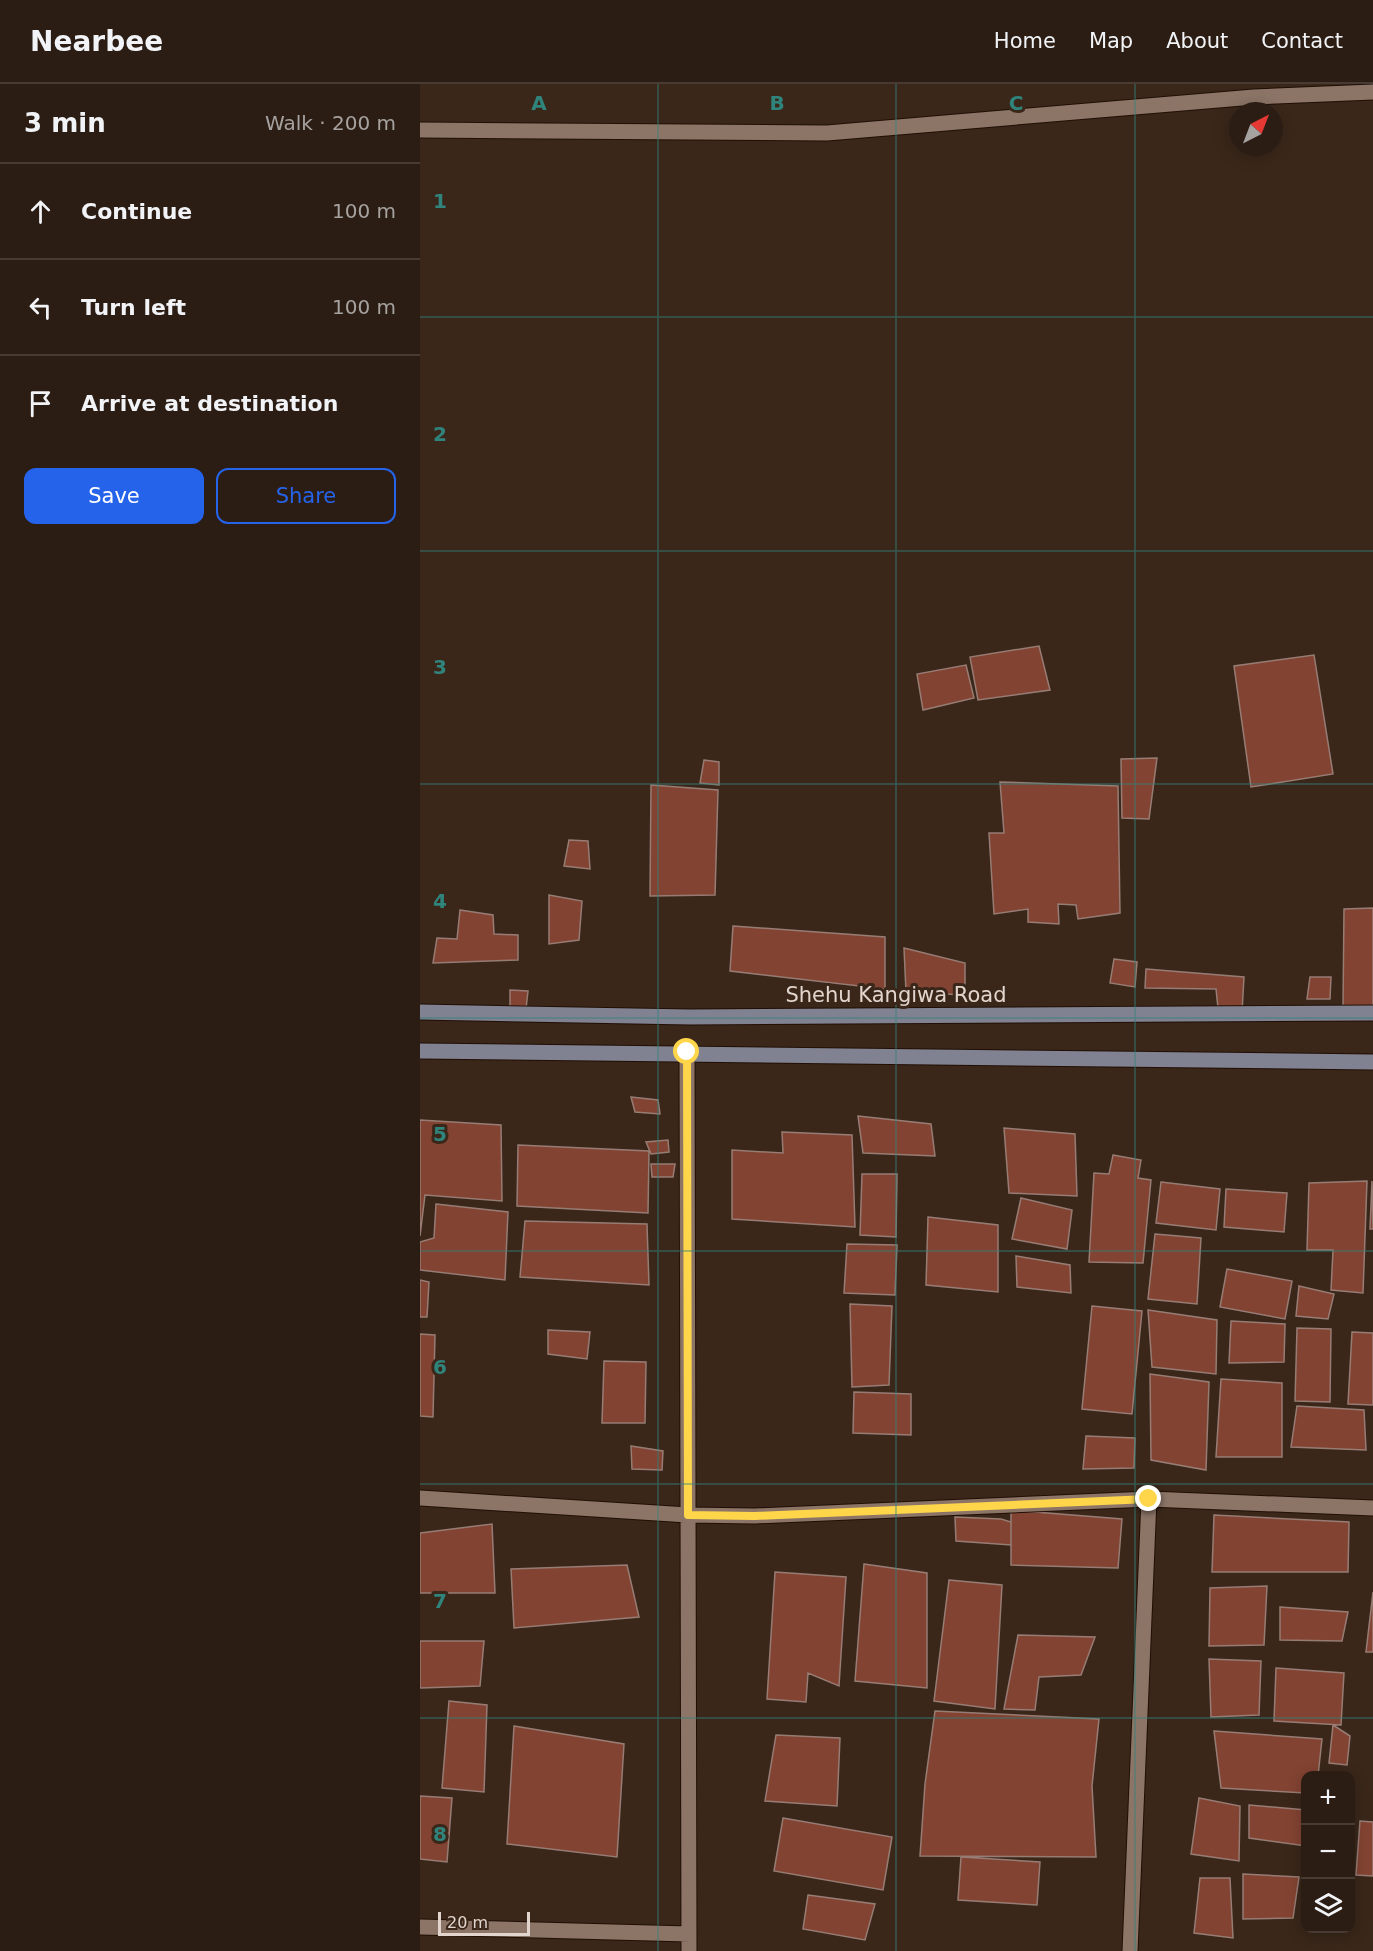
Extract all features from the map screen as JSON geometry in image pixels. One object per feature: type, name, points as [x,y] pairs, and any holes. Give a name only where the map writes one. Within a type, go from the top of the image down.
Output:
[{"type":"main road","name":"Shehu Kangiwa Road","points":[[420,1012],[690,1017],[1373,1013]]},
{"type":"main road","points":[[420,1051],[687,1052],[1373,1062]]},
{"type":"street","points":[[420,130],[827,133],[1254,97],[1373,92]]},
{"type":"street","points":[[687,1052],[689,1951]]},
{"type":"street","points":[[420,1498],[688,1515],[755,1516],[1149,1499],[1373,1508]]},
{"type":"street","points":[[1130,1951],[1149,1499]]},
{"type":"street","points":[[420,1927],[689,1934]]},
{"type":"building","points":[[1039,646],[1050,690],[978,700],[970,657]]},
{"type":"building","points":[[1314,655],[1333,774],[1251,787],[1234,666]]},
{"type":"building","points":[[966,665],[974,698],[923,710],[917,674]]},
{"type":"building","points":[[1157,758],[1149,819],[1122,818],[1121,759]]},
{"type":"building","points":[[704,760],[719,762],[719,785],[700,783]]},
{"type":"building","points":[[1000,782],[1118,786],[1120,913],[1078,919],[1076,905],[1058,904],[1059,924],[1028,922],[1028,909],[994,914],[989,833],[1004,833]]},
{"type":"building","points":[[651,785],[718,790],[715,895],[650,896]]},
{"type":"building","points":[[569,840],[588,841],[590,869],[564,866]]},
{"type":"building","points":[[549,895],[582,901],[579,940],[549,944]]},
{"type":"building","points":[[1373,908],[1373,1008],[1343,1007],[1344,909]]},
{"type":"building","points":[[460,910],[493,915],[494,934],[518,935],[518,960],[433,963],[437,938],[457,939]]},
{"type":"building","points":[[733,926],[885,937],[885,989],[730,971]]},
{"type":"building","points":[[904,948],[965,963],[965,995],[906,992]]},
{"type":"building","points":[[1114,959],[1137,962],[1135,987],[1110,983]]},
{"type":"building","points":[[1146,969],[1244,977],[1242,1012],[1218,1008],[1216,989],[1145,988]]},
{"type":"building","points":[[1310,977],[1331,977],[1330,999],[1307,999]]},
{"type":"building","points":[[510,990],[528,991],[526,1009],[510,1008]]},
{"type":"building","points":[[631,1097],[658,1100],[660,1114],[635,1112]]},
{"type":"building","points":[[858,1116],[931,1124],[935,1156],[863,1153]]},
{"type":"building","points":[[420,1120],[501,1125],[502,1201],[425,1195],[420,1236]]},
{"type":"building","points":[[1004,1128],[1075,1134],[1077,1196],[1009,1193]]},
{"type":"building","points":[[782,1132],[852,1135],[855,1227],[732,1219],[732,1150],[783,1153]]},
{"type":"building","points":[[668,1140],[669,1152],[651,1154],[646,1142]]},
{"type":"building","points":[[518,1145],[649,1151],[648,1213],[517,1206]]},
{"type":"building","points":[[1113,1155],[1141,1160],[1138,1178],[1151,1180],[1143,1263],[1089,1262],[1094,1173],[1109,1174]]},
{"type":"building","points":[[651,1164],[675,1164],[673,1177],[652,1177]]},
{"type":"building","points":[[862,1174],[897,1174],[896,1237],[860,1235]]},
{"type":"building","points":[[1367,1181],[1363,1293],[1331,1290],[1333,1250],[1307,1250],[1309,1183]]},
{"type":"building","points":[[1372,1181],[1373,1229],[1370,1229]]},
{"type":"building","points":[[1161,1182],[1220,1189],[1216,1230],[1156,1223]]},
{"type":"building","points":[[1226,1189],[1287,1193],[1284,1232],[1224,1227]]},
{"type":"building","points":[[1021,1198],[1072,1210],[1067,1249],[1012,1239]]},
{"type":"building","points":[[436,1204],[508,1212],[505,1280],[420,1270],[420,1242],[434,1238]]},
{"type":"building","points":[[928,1217],[998,1225],[998,1292],[926,1285]]},
{"type":"building","points":[[525,1221],[647,1224],[649,1285],[520,1277]]},
{"type":"building","points":[[1155,1234],[1201,1238],[1197,1304],[1148,1299]]},
{"type":"building","points":[[847,1244],[897,1245],[895,1295],[844,1293]]},
{"type":"building","points":[[1016,1256],[1070,1265],[1071,1293],[1017,1287]]},
{"type":"building","points":[[1227,1269],[1292,1281],[1285,1319],[1220,1307]]},
{"type":"building","points":[[420,1280],[429,1282],[427,1317],[420,1317]]},
{"type":"building","points":[[1299,1286],[1334,1294],[1328,1319],[1296,1316]]},
{"type":"building","points":[[850,1304],[892,1306],[889,1385],[852,1387]]},
{"type":"building","points":[[1092,1306],[1142,1311],[1132,1414],[1082,1409]]},
{"type":"building","points":[[1148,1310],[1217,1320],[1216,1374],[1152,1367]]},
{"type":"building","points":[[1231,1321],[1285,1324],[1284,1362],[1229,1363]]},
{"type":"building","points":[[1297,1328],[1331,1329],[1330,1402],[1295,1401]]},
{"type":"building","points":[[548,1330],[590,1332],[587,1359],[548,1354]]},
{"type":"building","points":[[1352,1332],[1373,1333],[1373,1405],[1348,1404]]},
{"type":"building","points":[[420,1334],[435,1335],[433,1417],[420,1416]]},
{"type":"building","points":[[604,1361],[646,1362],[645,1423],[602,1423]]},
{"type":"building","points":[[1150,1374],[1209,1382],[1206,1470],[1151,1460]]},
{"type":"building","points":[[1221,1379],[1282,1383],[1282,1457],[1216,1457]]},
{"type":"building","points":[[854,1392],[911,1394],[911,1435],[853,1433]]},
{"type":"building","points":[[1297,1406],[1364,1410],[1366,1450],[1291,1447]]},
{"type":"building","points":[[1086,1436],[1135,1438],[1134,1468],[1083,1469]]},
{"type":"building","points":[[631,1446],[663,1451],[662,1470],[632,1469]]},
{"type":"building","points":[[1011,1510],[1122,1519],[1118,1568],[1011,1565]]},
{"type":"building","points":[[1214,1515],[1349,1522],[1348,1572],[1212,1572]]},
{"type":"building","points":[[955,1517],[1001,1519],[1011,1522],[1011,1545],[956,1541]]},
{"type":"building","points":[[492,1524],[495,1593],[420,1593],[420,1533]]},
{"type":"building","points":[[864,1564],[927,1573],[927,1688],[855,1681]]},
{"type":"building","points":[[627,1565],[639,1617],[514,1628],[511,1569]]},
{"type":"building","points":[[775,1572],[846,1577],[839,1686],[808,1673],[806,1702],[767,1699]]},
{"type":"building","points":[[949,1580],[1002,1585],[995,1709],[934,1701]]},
{"type":"building","points":[[1267,1586],[1264,1645],[1209,1646],[1210,1588]]},
{"type":"building","points":[[1373,1592],[1373,1652],[1366,1652]]},
{"type":"building","points":[[1280,1607],[1348,1612],[1342,1641],[1280,1640]]},
{"type":"building","points":[[1018,1635],[1095,1637],[1081,1675],[1039,1677],[1035,1710],[1004,1709]]},
{"type":"building","points":[[420,1641],[484,1641],[480,1686],[420,1688]]},
{"type":"building","points":[[1209,1659],[1261,1661],[1259,1715],[1211,1717]]},
{"type":"building","points":[[1276,1668],[1344,1673],[1341,1725],[1274,1721]]},
{"type":"building","points":[[449,1701],[487,1705],[484,1792],[442,1788]]},
{"type":"building","points":[[935,1711],[1099,1719],[1092,1786],[1096,1857],[920,1856],[925,1784]]},
{"type":"building","points":[[1333,1725],[1350,1736],[1347,1765],[1329,1763]]},
{"type":"building","points":[[514,1726],[624,1744],[617,1857],[507,1844]]},
{"type":"building","points":[[1214,1731],[1322,1739],[1319,1771],[1301,1771],[1301,1793],[1221,1788]]},
{"type":"building","points":[[776,1735],[840,1738],[837,1806],[765,1801]]},
{"type":"building","points":[[420,1796],[452,1798],[447,1862],[420,1859]]},
{"type":"building","points":[[1199,1798],[1240,1806],[1239,1861],[1191,1854]]},
{"type":"building","points":[[1249,1805],[1301,1810],[1301,1845],[1249,1838]]},
{"type":"building","points":[[783,1818],[892,1837],[883,1890],[774,1871]]},
{"type":"building","points":[[1360,1821],[1373,1822],[1373,1876],[1356,1875]]},
{"type":"building","points":[[961,1857],[1040,1862],[1037,1905],[958,1900]]},
{"type":"building","points":[[1243,1874],[1299,1877],[1293,1918],[1243,1919]]},
{"type":"building","points":[[1200,1878],[1230,1878],[1233,1938],[1194,1933]]},
{"type":"building","points":[[808,1895],[875,1904],[865,1940],[803,1929]]},
{"type":"route","points":[[687,1052],[688,1515],[755,1516],[1149,1499]]}]
